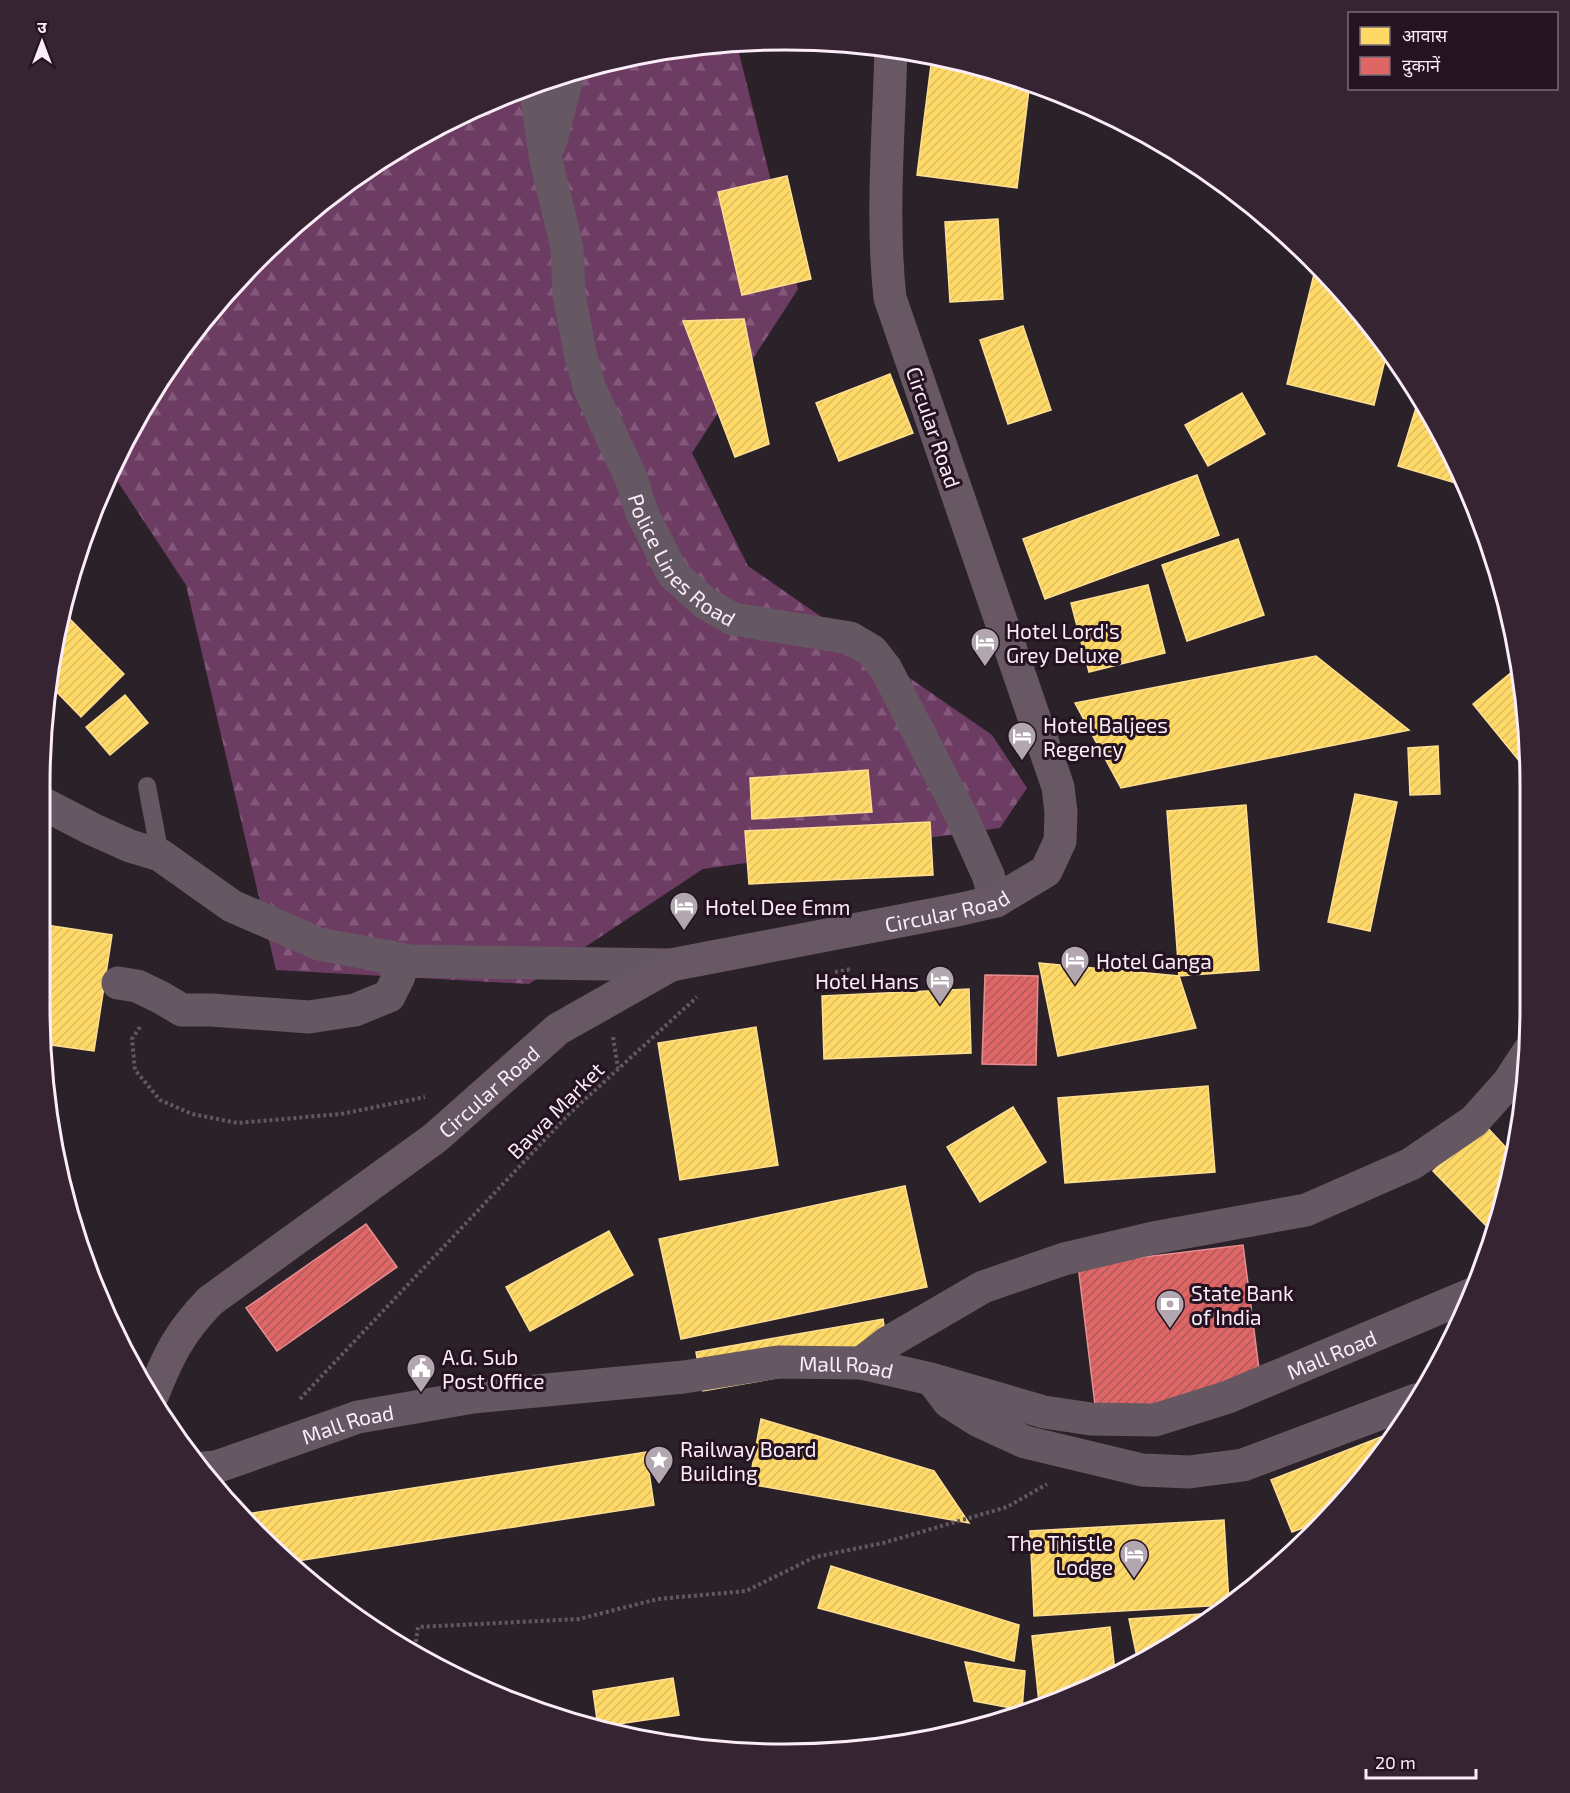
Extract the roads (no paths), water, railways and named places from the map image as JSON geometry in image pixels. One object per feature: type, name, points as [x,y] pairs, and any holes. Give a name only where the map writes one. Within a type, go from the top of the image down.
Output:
[{"type":"main road","name":"Circular Road","points":[[156,1388],[177,1340],[190,1321],[210,1301],[435,1138],[558,1029],[671,965],[996,901],[1046,871],[1060,841],[1061,812],[1058,787],[890,298],[887,266],[887,190],[891,58]]},
{"type":"street","points":[[546,160],[565,84]]},
{"type":"street","name":"Police Lines Road","points":[[536,94],[546,160],[567,248],[569,294],[580,353],[590,389],[631,478],[642,513],[673,574],[705,603],[733,619],[850,638],[872,651],[886,669],[962,817],[988,874],[996,901]]},
{"type":"street","points":[[49,807],[130,846],[160,855],[232,906],[319,945],[410,961],[671,965]]},
{"type":"street","points":[[118,983],[137,986],[182,1010],[309,1017],[355,1010],[389,996],[399,976],[390,957]]},
{"type":"street","points":[[861,1363],[887,1343],[984,1287],[1064,1259],[1153,1238],[1306,1210],[1411,1164],[1474,1121],[1508,1083],[1518,1068]]},
{"type":"street","name":"Mall Road","points":[[212,1469],[358,1418],[474,1397],[684,1377],[778,1362],[861,1363],[931,1378],[1044,1412],[1091,1419],[1155,1420],[1228,1397],[1460,1299]]},
{"type":"street","points":[[931,1378],[949,1402],[979,1421],[1025,1442],[1142,1470],[1189,1472],[1243,1466],[1405,1404]]},
{"type":"lane","points":[[147,786],[160,855]]},
{"type":"place","name":"Hotel Lord's Grey Deluxe","points":[[985,668]]},
{"type":"place","name":"Hotel Baljees Regency","points":[[1022,762]]},
{"type":"place","name":"Hotel Dee Emm","points":[[684,932]]},
{"type":"place","name":"Hotel Ganga","points":[[1075,986]]},
{"type":"place","name":"Hotel Hans","points":[[940,1006]]},
{"type":"place","name":"State Bank of India","points":[[1170,1330]]},
{"type":"place","name":"A.G. Sub Post Office","points":[[421,1394]]},
{"type":"place","name":"Railway Board Building","points":[[659,1486]]},
{"type":"place","name":"The Thistle Lodge","points":[[1134,1580]]}]
